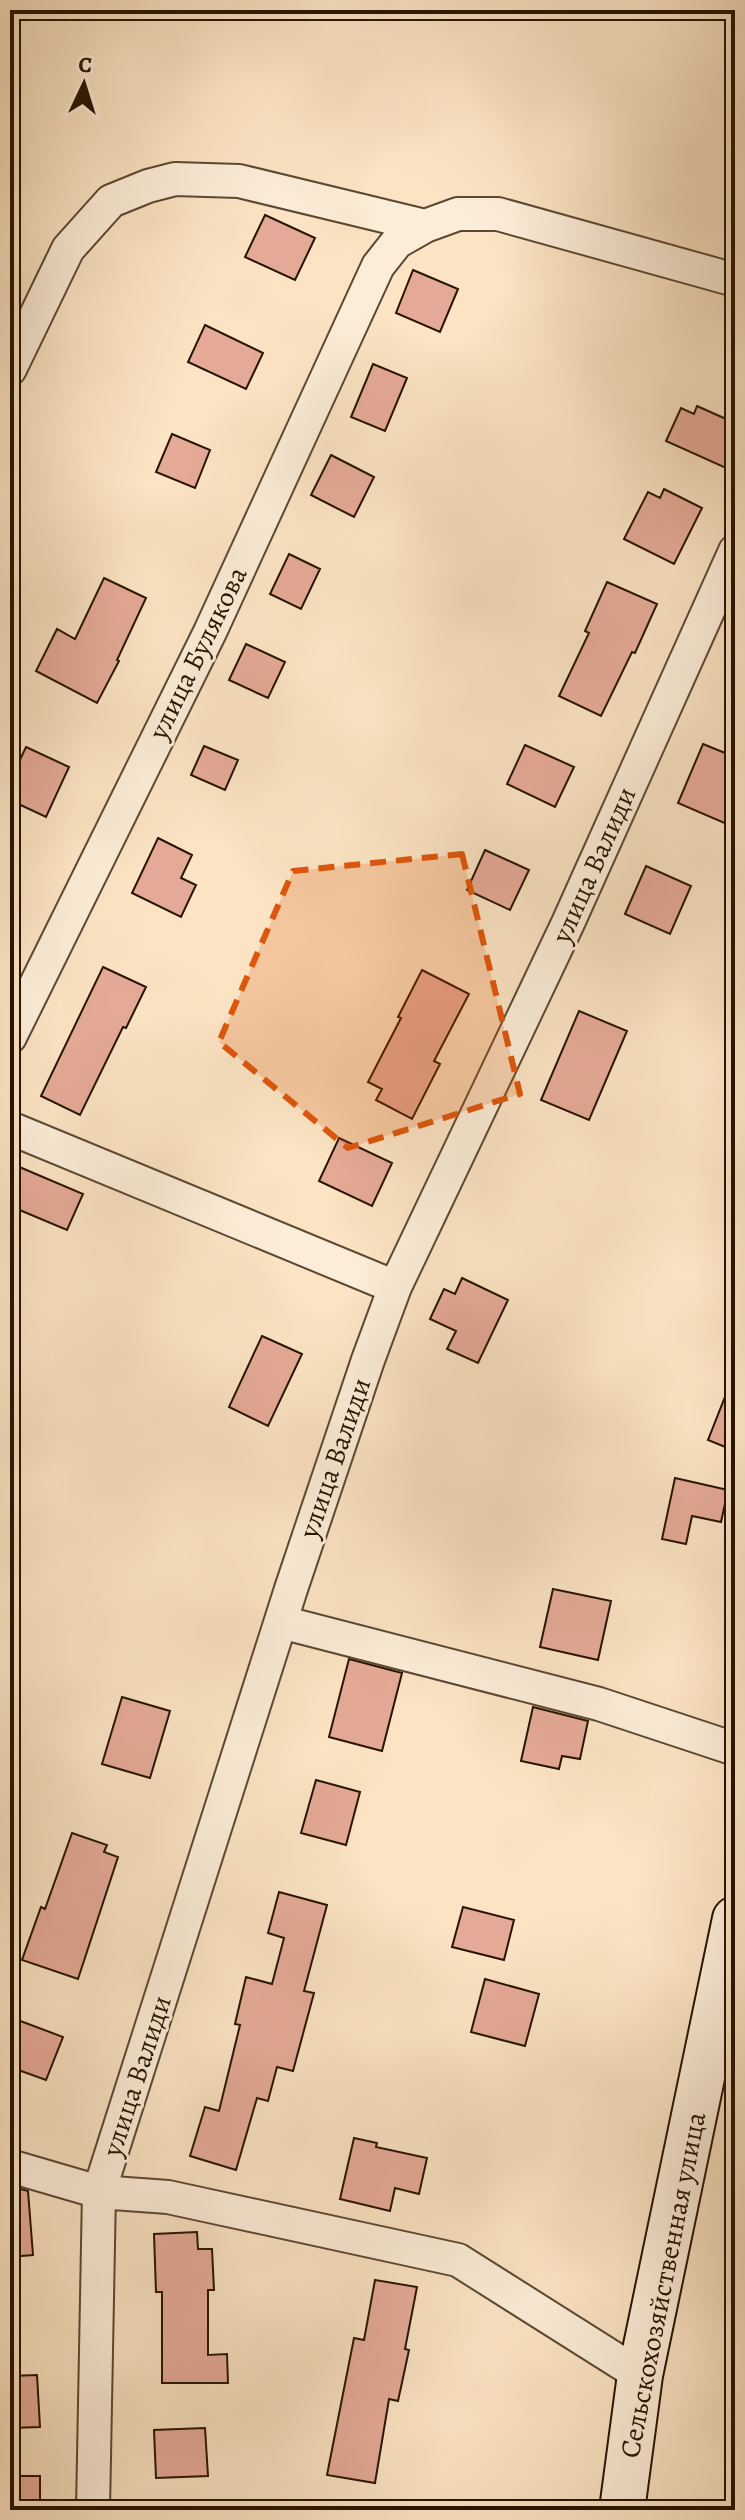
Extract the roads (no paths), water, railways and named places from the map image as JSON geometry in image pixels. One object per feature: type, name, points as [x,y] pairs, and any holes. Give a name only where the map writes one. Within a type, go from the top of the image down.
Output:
[{"type":"main road","name":"Сельскохозяйственная улица","points":[[622,2510],[640,2375],[723,2029],[735,1919]]},
{"type":"street","points":[[10,369],[68,249],[111,201],[175,179],[239,181],[425,226],[458,214],[498,214],[735,280]]},
{"type":"street","name":"улица Булякова","points":[[10,1037],[210,632],[378,266],[397,242],[425,226]]},
{"type":"street","name":"улица Валиди","points":[[93,2510],[99,2192],[281,1622],[395,1287],[568,923],[735,551]]},
{"type":"street","points":[[10,1128],[395,1287]]},
{"type":"street","points":[[281,1622],[599,1704],[735,1749]]},
{"type":"street","points":[[10,2166],[99,2192],[168,2197],[458,2260],[640,2375]]}]
